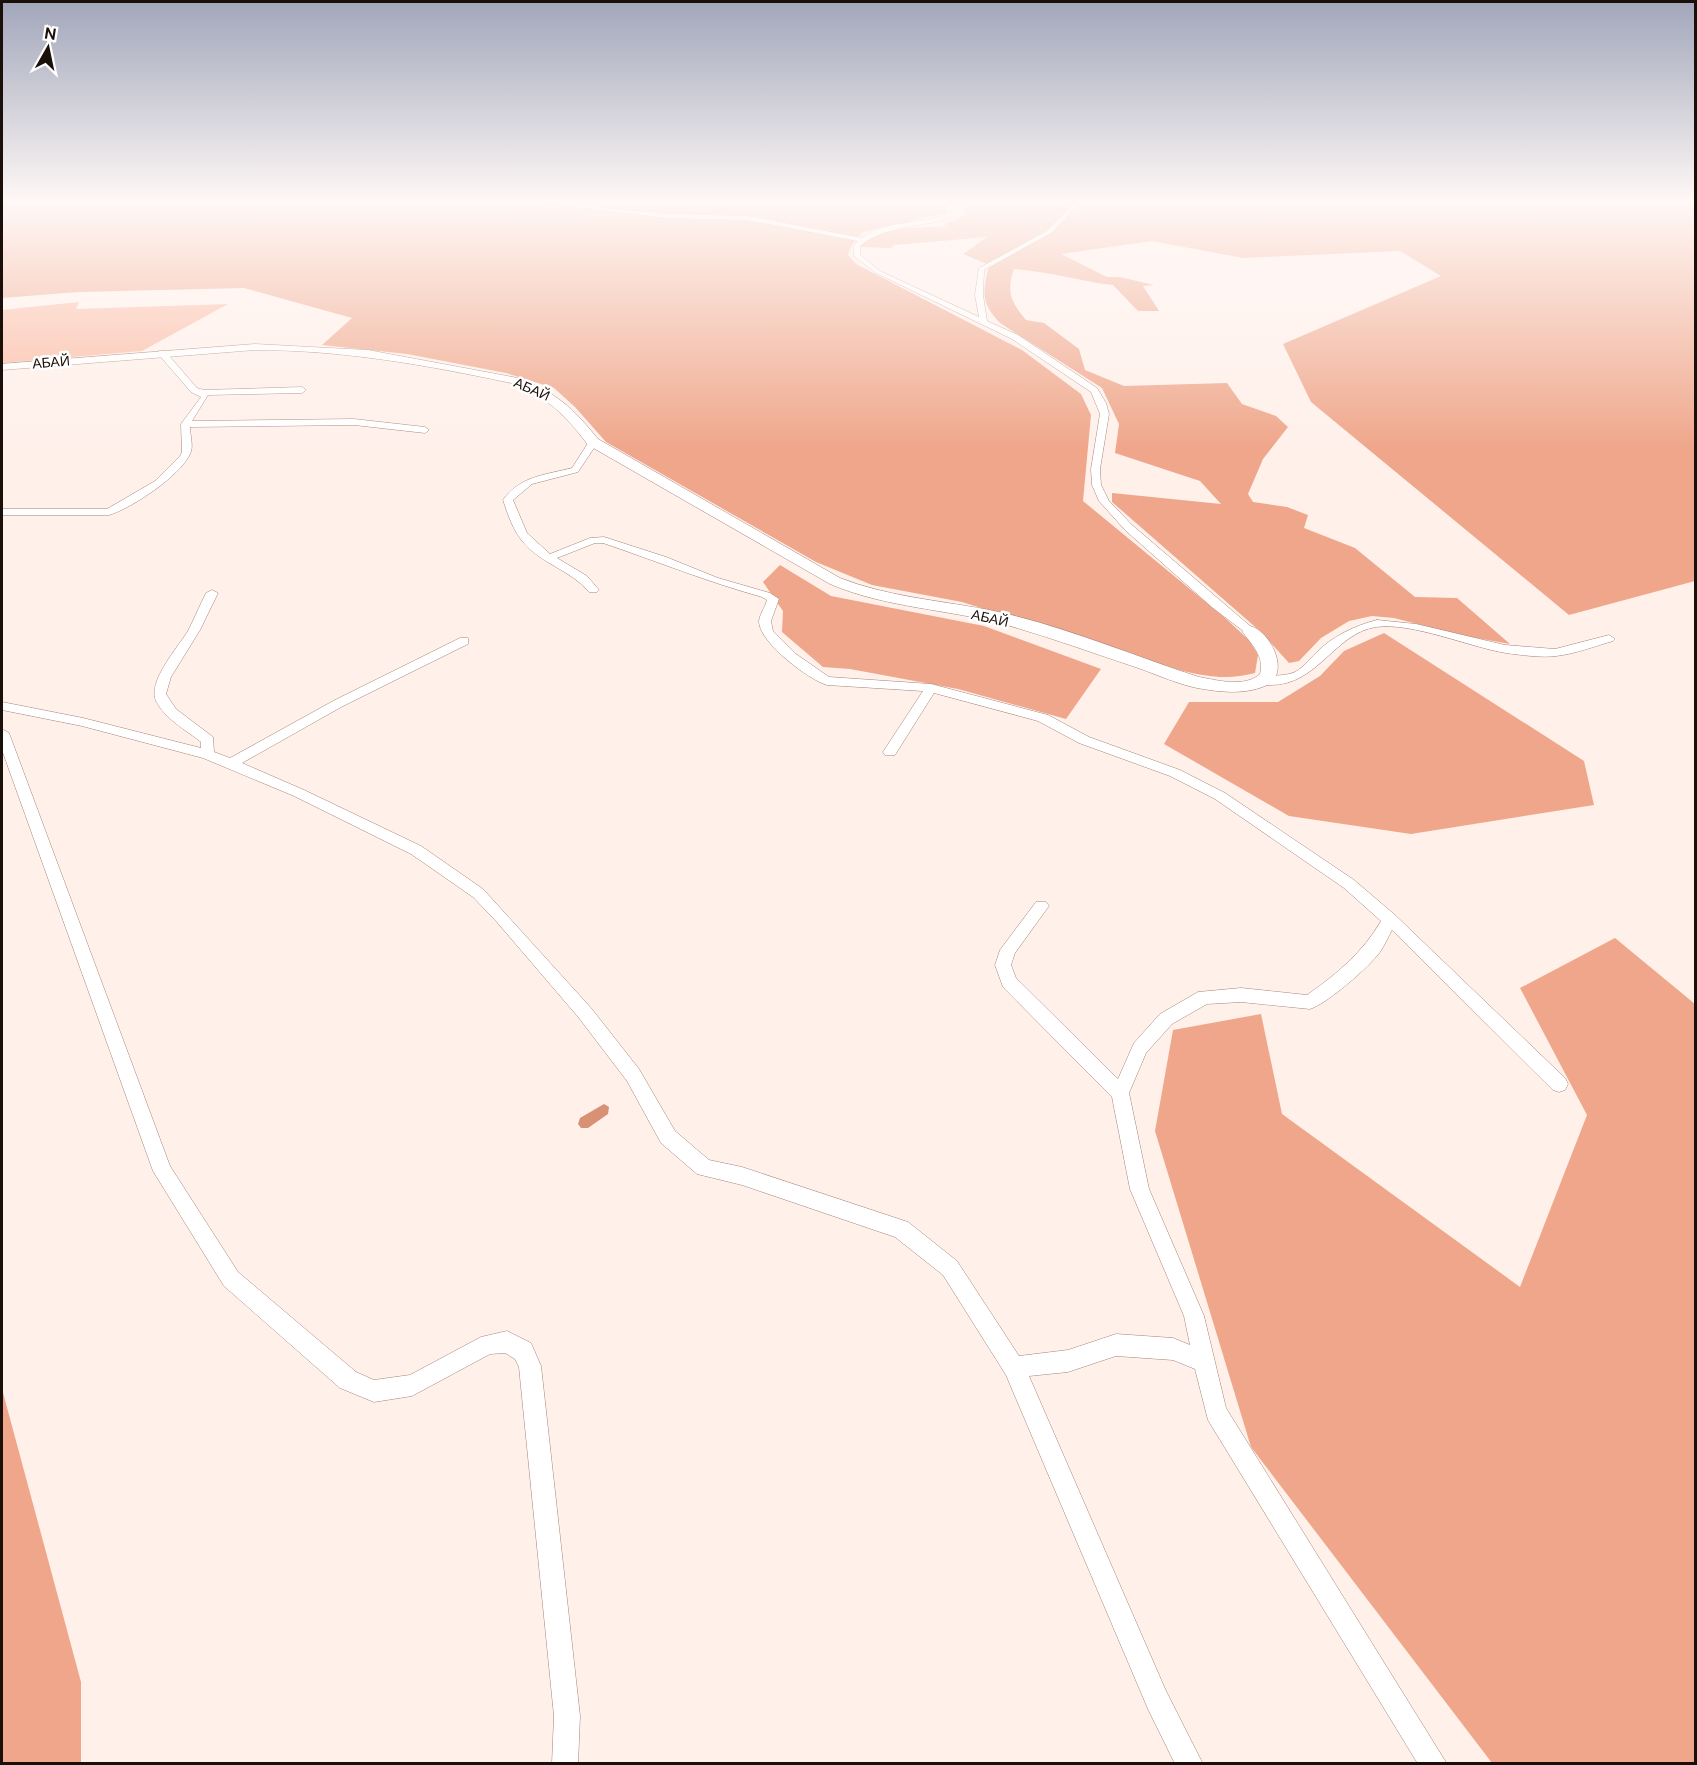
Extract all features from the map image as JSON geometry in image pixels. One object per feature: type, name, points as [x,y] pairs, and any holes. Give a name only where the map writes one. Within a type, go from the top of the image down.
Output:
[{"type":"street","points":[[910,285],[983,321],[1044,355],[1094,390],[1103,402],[1107,416],[1095,466],[1100,497],[1109,509],[1258,639],[1271,664],[1262,681],[1280,681],[1298,675],[1311,666],[1321,654],[1360,628],[1377,623],[1416,627],[1505,649],[1555,653],[1609,639]]},
{"type":"street","points":[[980,285],[983,321]]},
{"type":"street","name":"АБАЙ","points":[[2,367],[162,353],[290,346],[368,353],[514,380],[552,397],[567,410],[593,442],[836,581],[857,590],[942,609],[983,614],[1196,682],[1219,686],[1253,685],[1262,681]]},
{"type":"street","points":[[162,353],[194,390],[203,393],[302,390]]},
{"type":"street","points":[[2,512],[109,512],[120,507],[158,483],[183,458],[187,452],[185,424],[205,397],[203,393]]},
{"type":"street","points":[[185,424],[354,422],[425,430]]},
{"type":"street","points":[[593,442],[575,470],[528,482],[513,491],[507,500],[519,533],[531,547],[582,578],[593,590]]},
{"type":"street","points":[[549,558],[594,540],[604,540],[662,559],[714,580],[773,599],[766,614],[765,627],[771,637],[813,675],[827,681],[931,688],[1043,718],[1084,740],[1175,773],[1220,796],[1349,884],[1390,919],[1559,1084]]},
{"type":"street","points":[[207,754],[208,740],[167,707],[160,699],[160,689],[169,669],[192,634],[212,593]]},
{"type":"street","points":[[232,763],[339,704],[464,641]]},
{"type":"street","points":[[890,752],[931,688]]},
{"type":"street","points":[[2,706],[83,722],[207,754],[232,763],[416,850],[478,893],[585,1013],[633,1075],[668,1137],[704,1168],[742,1176],[901,1229],[950,1268],[1014,1367],[1157,1700],[1190,1764]]},
{"type":"street","points":[[2,733],[162,1171],[231,1279],[348,1380],[374,1391],[412,1385],[488,1344],[507,1342],[523,1352],[530,1366],[567,1716],[565,1764]]},
{"type":"street","points":[[1041,906],[1008,950],[1003,965],[1009,982],[1120,1093],[1140,1189],[1194,1316],[1216,1412],[1434,1764]]},
{"type":"street","points":[[1120,1093],[1140,1048],[1166,1019],[1204,997],[1241,995],[1310,1002],[1339,981],[1374,948],[1390,919]]},
{"type":"street","points":[[1014,1367],[1068,1361],[1116,1345],[1173,1349],[1205,1362]]},
{"type":"shaded area","points":[[2,285],[897,285],[1022,350],[1081,394],[1091,415],[1083,501],[1250,641],[1258,655],[1255,673],[1219,677],[1183,671],[962,602],[872,585],[816,562],[606,442],[575,407],[554,388],[506,373],[407,354],[322,345],[352,318],[244,288],[78,292],[2,298]]},
{"type":"shaded area","points":[[985,285],[1010,285],[1011,296],[1026,320],[1044,323],[1079,349],[1085,370],[1124,386],[1227,383],[1242,404],[1276,416],[1288,427],[1263,459],[1248,494],[1253,502],[1287,507],[1308,515],[1304,528],[1355,548],[1415,597],[1457,598],[1510,644],[1460,635],[1394,618],[1372,616],[1349,621],[1321,638],[1299,661],[1289,663],[1261,632],[1112,502],[1112,493],[1221,504],[1200,481],[1115,453],[1119,424],[1102,388],[1000,323],[986,303]]},
{"type":"shaded area","points":[[1113,285],[1150,285],[1143,286],[1159,311],[1138,311]]},
{"type":"shaded area","points":[[1419,285],[1695,285],[1695,581],[1569,615],[1311,402],[1283,344]]},
{"type":"shaded area","points":[[79,302],[76,309],[228,304],[142,351],[2,363],[2,310]]},
{"type":"shaded area","points":[[780,565],[831,596],[984,626],[1101,669],[1066,719],[958,689],[850,669],[823,667],[782,632],[783,611],[763,582]]},
{"type":"shaded area","points":[[1384,633],[1584,761],[1594,805],[1411,834],[1289,816],[1164,744],[1189,702],[1278,702],[1320,676],[1344,651]]},
{"type":"shaded area","points":[[1615,938],[1695,1004],[1695,1763],[1492,1763],[1251,1447],[1155,1131],[1173,1030],[1261,1014],[1282,1114],[1520,1287],[1587,1115],[1520,988]]},
{"type":"shaded area","points":[[604,1104],[609,1107],[608,1114],[588,1128],[581,1128],[578,1124],[580,1118]]},
{"type":"shaded area","points":[[2,1389],[81,1682],[81,1763],[2,1763]]}]
